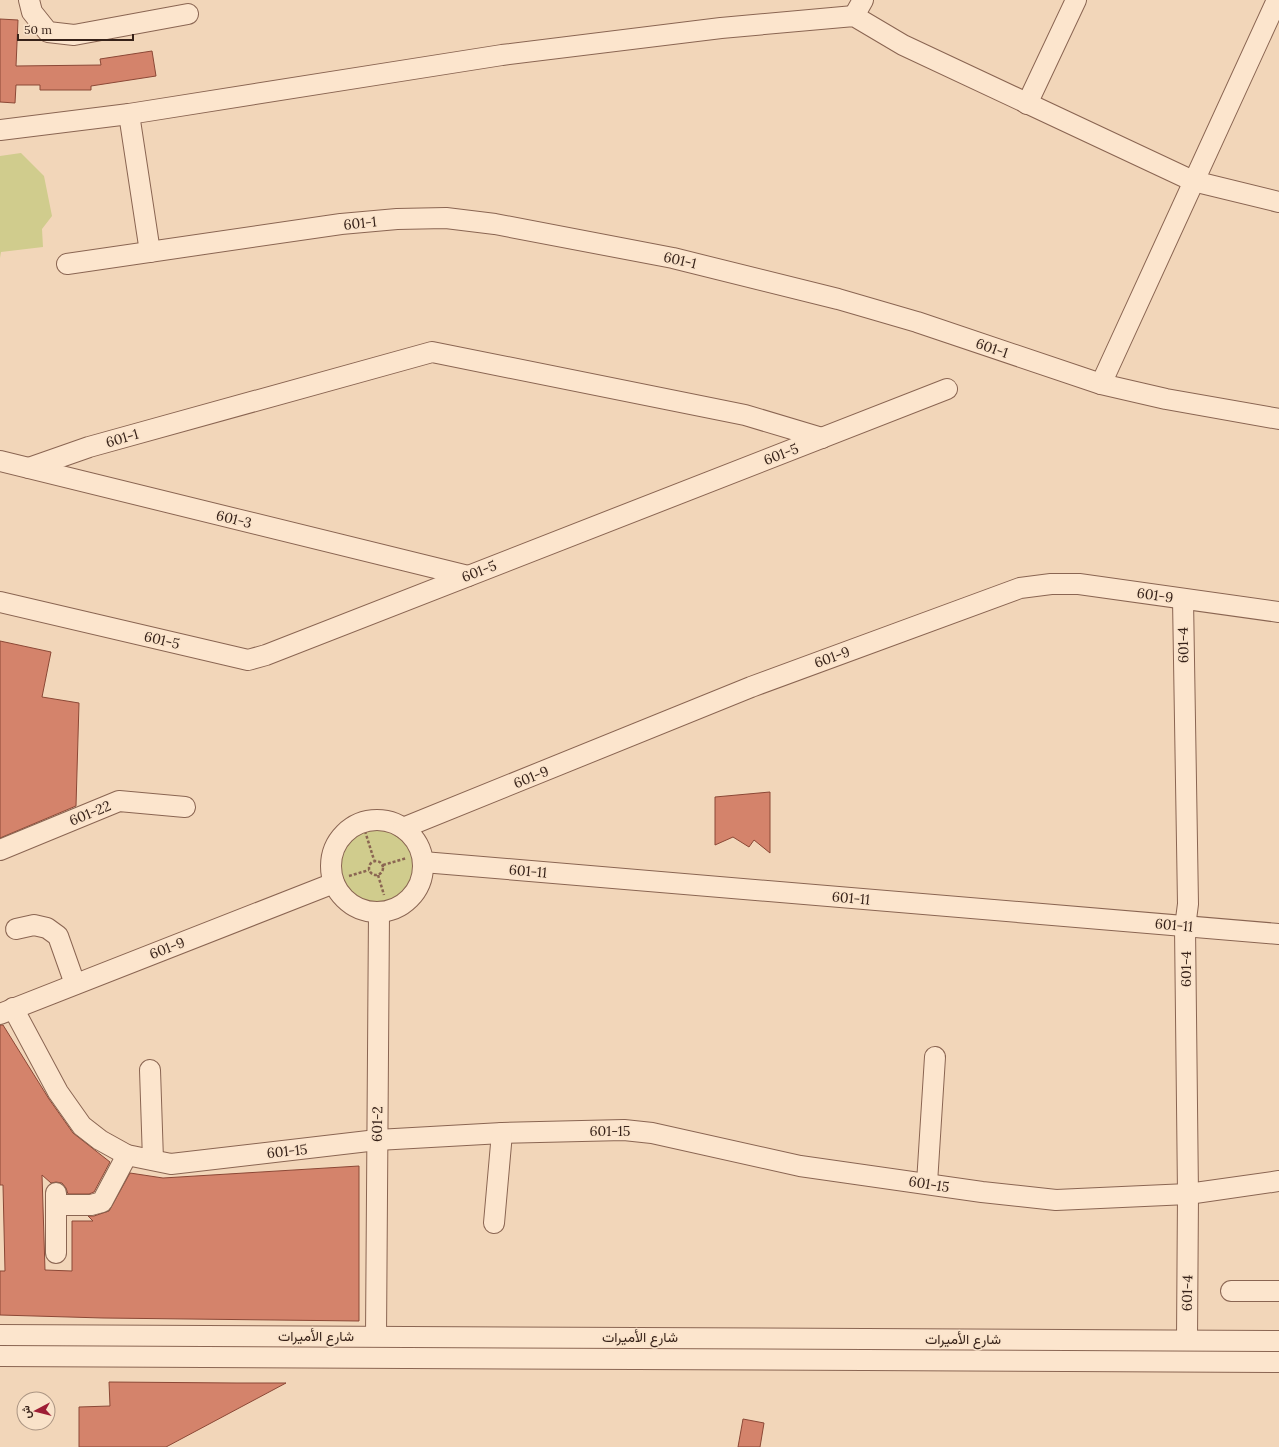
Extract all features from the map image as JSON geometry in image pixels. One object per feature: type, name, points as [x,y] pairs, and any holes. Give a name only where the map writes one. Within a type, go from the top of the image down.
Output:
[{"type":"street","points":[[28,0],[32,12],[48,32],[74,35],[188,14]]},
{"type":"street","points":[[1027,104],[1076,0]]},
{"type":"street","points":[[1101,384],[1277,0]]},
{"type":"street","points":[[0,130],[129,114],[502,55],[722,28],[858,8],[903,45],[1193,181],[1279,202]]},
{"type":"street","points":[[129,114],[150,252]]},
{"type":"street","name":"601-1","points":[[67,264],[341,224],[397,219],[446,218],[495,224],[674,258],[838,299],[918,322],[1101,384],[1166,399],[1279,419]]},
{"type":"street","name":"601-1","points":[[28,468],[89,447],[432,352],[745,415],[822,438]]},
{"type":"street","name":"601-5","points":[[0,602],[248,660],[273,652],[947,389]]},
{"type":"street","name":"601-3","points":[[0,461],[468,576]]},
{"type":"street","name":"601-9","points":[[403,828],[751,687],[1020,588],[1051,584],[1079,584],[1279,612]]},
{"type":"street","name":"601-4","points":[[1183,599],[1188,904],[1186,926],[1188,1194],[1187,1340]]},
{"type":"street","name":"601-22","points":[[0,850],[119,801],[184,807]]},
{"type":"street","points":[[376,820],[390,822],[403,828],[413,838],[420,849],[418,859],[422,874],[418,886],[412,896],[402,905],[392,910],[382,904],[365,911],[352,905],[342,895],[341,880],[331,869],[333,854],[339,841],[349,830],[361,823],[376,820]]},
{"type":"street","name":"601-11","points":[[418,859],[1279,934]]},
{"type":"street","name":"601-9","points":[[7,1011],[341,880]]},
{"type":"street","name":"601-2","points":[[376,1336],[377,1140],[382,904]]},
{"type":"street","points":[[16,929],[34,925],[47,928],[58,936],[75,984]]},
{"type":"street","name":"601-15","points":[[7,1011],[58,1092],[82,1126],[100,1140],[127,1155],[171,1164],[377,1140],[624,1130],[652,1133],[800,1166],[982,1192],[1056,1200],[1188,1194],[1279,1180]]},
{"type":"street","points":[[927,1183],[935,1057]]},
{"type":"street","points":[[150,1070],[153,1160]]},
{"type":"street","points":[[494,1223],[502,1134]]},
{"type":"street","points":[[56,1253],[56,1199],[91,1205],[102,1202],[127,1155]]},
{"type":"street","points":[[1232,1291],[1279,1291]]},
{"type":"street","name":"شارع الأميرات","points":[[0,1334],[1279,1341]]},
{"type":"street","name":"شارع الأميرات","points":[[0,1356],[1279,1362]]},
{"type":"path","points":[[365,831],[374,860]]},
{"type":"path","points":[[383,865],[418,859]]},
{"type":"path","points":[[374,860],[379,861],[383,865]]},
{"type":"path","points":[[374,860],[369,864],[369,870],[374,875],[378,875]]},
{"type":"path","points":[[378,875],[382,871],[383,865]]},
{"type":"path","points":[[341,880],[369,870]]},
{"type":"path","points":[[378,875],[382,904]]},
{"type":"shaded area","points":[[21,153],[44,176],[52,216],[42,229],[43,247],[1,252],[0,258],[0,156]]},
{"type":"shaded area","points":[[377,829],[391,832],[404,840],[412,853],[415,867],[412,881],[404,894],[391,902],[377,905],[363,902],[350,894],[342,881],[339,867],[342,853],[350,840],[363,832]]},
{"type":"building","points":[[0,19],[18,20],[16,66],[101,65],[100,59],[152,51],[156,76],[91,86],[91,90],[40,90],[40,85],[16,85],[15,103],[0,102]]},
{"type":"building","points":[[0,641],[51,652],[42,697],[79,703],[76,806],[0,838]]},
{"type":"building","points":[[770,792],[770,853],[754,840],[749,847],[733,837],[715,845],[715,797]]},
{"type":"building","points":[[0,1025],[3,1025],[49,1099],[73,1133],[110,1162],[94,1192],[89,1194],[68,1194],[62,1183],[51,1183],[42,1175],[45,1270],[72,1271],[72,1221],[93,1221],[88,1216],[94,1216],[109,1211],[130,1173],[163,1178],[359,1166],[359,1321],[103,1318],[0,1315],[0,1271],[5,1271],[3,1185],[0,1185]]},
{"type":"building","points":[[109,1382],[286,1383],[166,1447],[79,1447],[79,1407],[110,1406]]},
{"type":"building","points":[[743,1419],[764,1423],[760,1447],[738,1447]]}]
